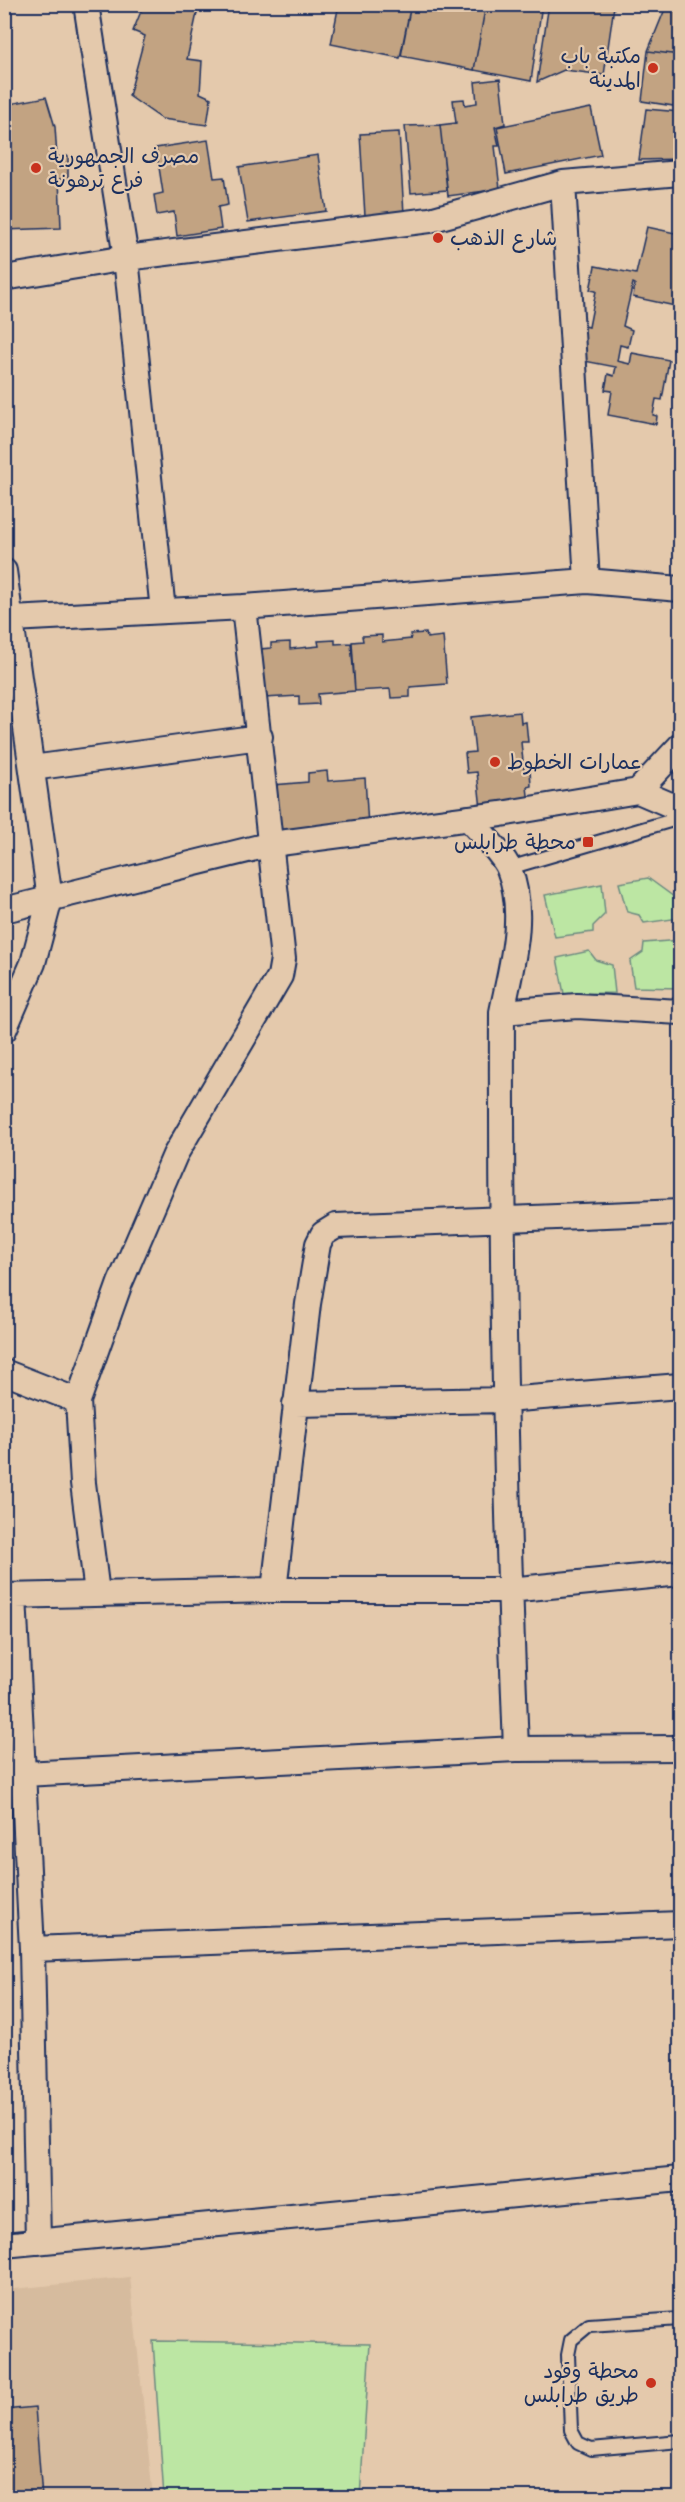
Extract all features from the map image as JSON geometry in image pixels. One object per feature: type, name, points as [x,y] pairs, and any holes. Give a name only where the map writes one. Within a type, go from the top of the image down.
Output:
[{"type":"street","points":[[86,4],[126,258],[163,611]]},
{"type":"street","points":[[4,278],[126,258],[430,220],[563,183],[680,173]]},
{"type":"street","points":[[563,183],[587,581]]},
{"type":"street","points":[[4,571],[51,900],[33,963],[4,1030]]},
{"type":"street","points":[[12,619],[244,606],[587,581],[681,589]]},
{"type":"street","points":[[97,1593],[83,1483],[78,1401],[120,1283],[175,1155],[280,976],[283,959],[244,606]]},
{"type":"street","points":[[32,768],[260,737]]},
{"type":"street","points":[[638,791],[681,746]]},
{"type":"street","points":[[4,910],[272,844],[468,818],[638,791],[681,809]]},
{"type":"street","points":[[468,818],[509,868],[518,911],[513,957],[502,1012],[501,1218],[516,1749]]},
{"type":"street","points":[[502,1012],[577,1006],[681,1012]]},
{"type":"street","points":[[274,1590],[308,1304],[318,1244],[323,1234],[336,1226],[681,1212]]},
{"type":"street","points":[[4,1372],[78,1401]]},
{"type":"street","points":[[295,1404],[505,1400],[681,1386]]},
{"type":"street","points":[[38,2242],[32,1949],[14,1775],[9,1596],[274,1590],[510,1590],[681,1573]]},
{"type":"street","points":[[14,1775],[516,1749],[681,1748]]},
{"type":"street","points":[[32,1949],[681,1923]]},
{"type":"street","points":[[4,2245],[681,2179]]},
{"type":"lane","points":[[509,868],[681,818]]},
{"type":"lane","points":[[681,2319],[589,2325],[572,2340],[568,2355],[570,2421],[573,2437],[578,2443],[591,2449],[681,2441]]},
{"type":"shaded area","points":[[130,2277],[153,2497],[5,2497],[4,2290]]},
{"type":"green space","points":[[648,878],[674,897],[680,918],[644,923],[639,915],[627,912],[619,883]]},
{"type":"green space","points":[[602,884],[605,914],[593,926],[593,932],[555,937],[545,895]]},
{"type":"green space","points":[[680,940],[680,988],[634,987],[630,961],[643,952],[644,943]]},
{"type":"green space","points":[[589,951],[596,960],[612,965],[615,993],[564,994],[557,958]]},
{"type":"green space","points":[[153,2341],[370,2344],[360,2497],[164,2497]]},
{"type":"building","points":[[144,4],[164,8],[165,4],[199,4],[187,59],[202,61],[200,93],[211,98],[207,125],[162,119],[129,96],[145,36],[133,31]]},
{"type":"building","points":[[339,4],[411,4],[400,58],[331,44]]},
{"type":"building","points":[[411,4],[486,4],[474,70],[401,56]]},
{"type":"building","points":[[486,4],[542,4],[531,81],[474,70]]},
{"type":"building","points":[[549,4],[614,6],[604,75],[564,70],[537,82]]},
{"type":"building","points":[[667,4],[680,4],[680,55],[648,51]]},
{"type":"building","points":[[648,51],[680,55],[680,107],[642,101]]},
{"type":"building","points":[[500,79],[505,124],[495,127],[499,146],[495,146],[500,189],[448,196],[440,125],[456,123],[453,100],[464,99],[465,105],[477,103],[475,82]]},
{"type":"building","name":"مصرف الجمهورية فرع ترهونة","points":[[46,97],[55,127],[57,157],[68,156],[68,180],[59,179],[61,228],[4,230],[4,105]]},
{"type":"building","points":[[591,108],[601,155],[506,174],[497,127]]},
{"type":"building","points":[[646,109],[680,112],[680,159],[639,160]]},
{"type":"building","points":[[440,125],[447,190],[411,193],[405,126]]},
{"type":"building","points":[[399,132],[404,214],[365,216],[360,134]]},
{"type":"building","points":[[208,140],[214,178],[224,177],[228,205],[218,207],[221,229],[177,236],[174,212],[157,215],[154,195],[163,193],[156,148]]},
{"type":"building","points":[[318,155],[326,211],[248,222],[239,167]]},
{"type":"building","points":[[647,227],[680,234],[680,307],[633,297],[635,284],[633,283],[623,326],[632,330],[628,347],[620,345],[617,361],[630,364],[632,353],[669,360],[662,400],[656,399],[653,415],[657,416],[656,424],[608,415],[612,391],[605,390],[608,374],[614,376],[616,367],[574,359],[580,325],[589,327],[596,291],[590,290],[595,266],[636,274]]},
{"type":"building","points":[[426,633],[427,638],[443,636],[447,684],[410,687],[410,697],[391,698],[390,689],[355,691],[352,642],[363,641],[362,636],[382,635],[382,642],[411,639],[410,634]]},
{"type":"building","points":[[335,640],[335,644],[351,643],[355,691],[318,694],[319,704],[299,705],[299,696],[264,698],[260,649],[271,648],[271,643],[290,642],[290,649],[319,646],[318,641]]},
{"type":"building","name":"عمارات الخطوط","points":[[520,712],[521,723],[526,722],[528,742],[521,742],[524,771],[530,770],[531,786],[527,787],[529,803],[481,809],[477,772],[467,773],[465,753],[475,752],[471,717]]},
{"type":"building","points":[[327,771],[328,781],[365,778],[368,826],[277,835],[273,785],[308,782],[308,773]]},
{"type":"building","points":[[35,2407],[42,2498],[4,2498],[4,2410]]},
{"type":"place","name":"مكتبة باب المدينة","points":[[653,68]]},
{"type":"place","name":"مصرف الجمهورية فرع ترهونة","points":[[36,168]]},
{"type":"place","name":"شارع الذهب","points":[[438,238]]},
{"type":"place","name":"عمارات الخطوط","points":[[495,762]]},
{"type":"place","name":"محطة طرابلس","points":[[588,842]]},
{"type":"place","name":"محطة وقود طريق طرابلس","points":[[651,2383]]}]
